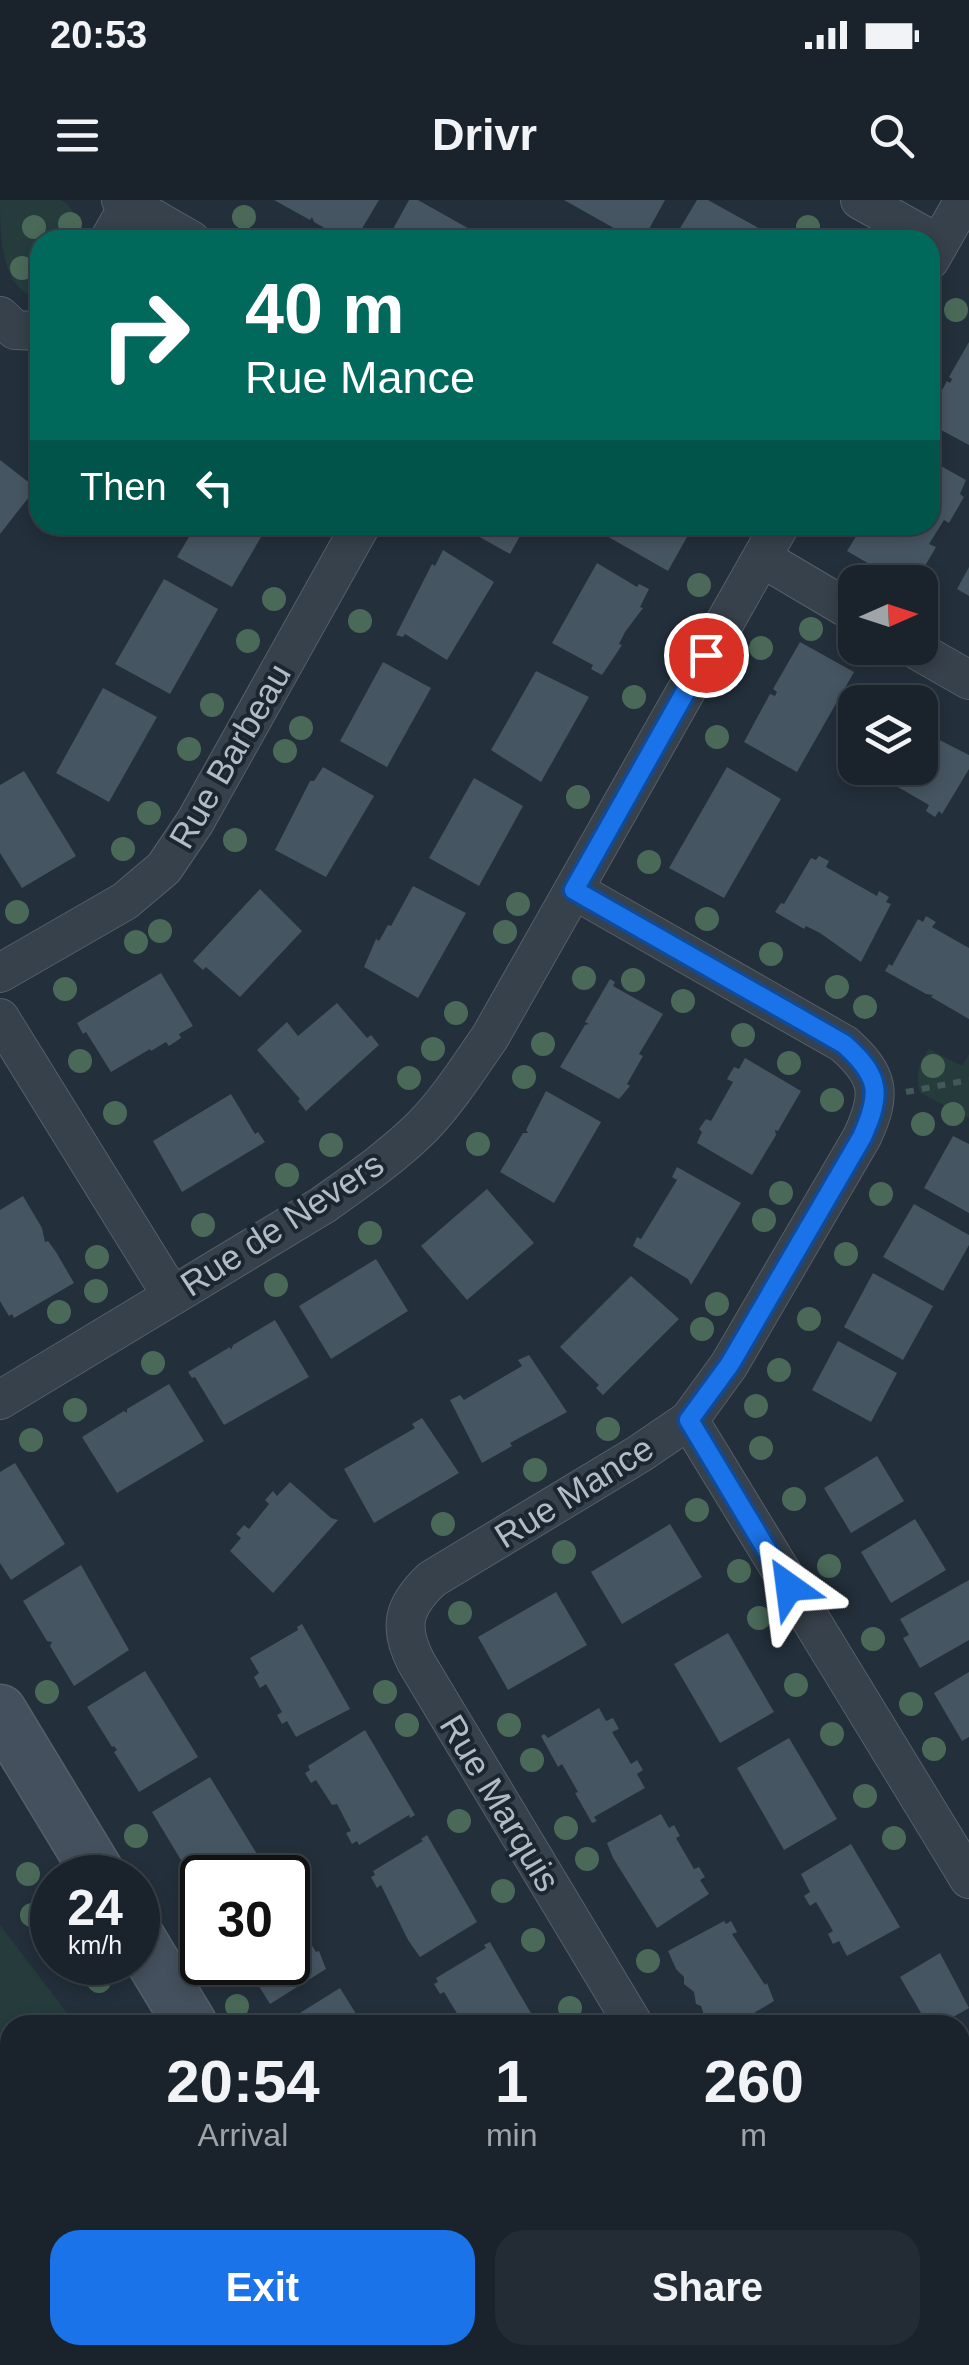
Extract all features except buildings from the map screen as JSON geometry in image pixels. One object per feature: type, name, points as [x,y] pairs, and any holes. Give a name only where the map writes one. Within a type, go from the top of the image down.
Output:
[{"type":"street","points":[[860,200],[903,230]]},
{"type":"street","points":[[940,242],[964,200]]},
{"type":"street","points":[[113,230],[125,202],[174,230]]},
{"type":"street","points":[[0,316],[15,330],[30,331]]},
{"type":"street","name":"Rue Barbeau","points":[[0,972],[126,900],[164,868],[195,822],[355,535]]},
{"type":"street","name":"Rue de Nevers","points":[[0,1400],[323,1204],[370,1172],[423,1125],[459,1083],[490,1036],[775,535]]},
{"type":"street","points":[[762,558],[838,603]]},
{"type":"street","points":[[938,662],[969,680]]},
{"type":"street","points":[[574,890],[844,1044],[866,1063],[876,1086],[875,1098]]},
{"type":"street","points":[[0,1018],[172,1296]]},
{"type":"street","name":"Rue Mance","points":[[432,1579],[689,1420],[730,1364],[862,1137],[874,1112],[875,1098]]},
{"type":"street","points":[[689,1420],[969,1879]]},
{"type":"street","name":"Rue Marquis","points":[[432,1579],[416,1594],[405,1618],[406,1642],[628,2015]]},
{"type":"street","points":[[0,1710],[88,1855]]},
{"type":"street","points":[[160,1974],[185,2015]]},
{"type":"path","points":[[875,1098],[969,1080]]},
{"type":"green space","points":[[0,200],[61,200],[73,213],[75,230],[30,230],[30,294],[14,282],[2,241]]},
{"type":"green space","points":[[929,1049],[962,1066],[969,1054],[969,1118],[920,1093],[918,1070]]},
{"type":"green space","points":[[0,1925],[30,1964],[30,1985],[46,1985],[68,2015],[0,2015]]},
{"type":"route","points":[[706,655],[574,890],[844,1044],[866,1063],[876,1086],[874,1112],[862,1137],[730,1364],[689,1420],[789,1587]]}]
